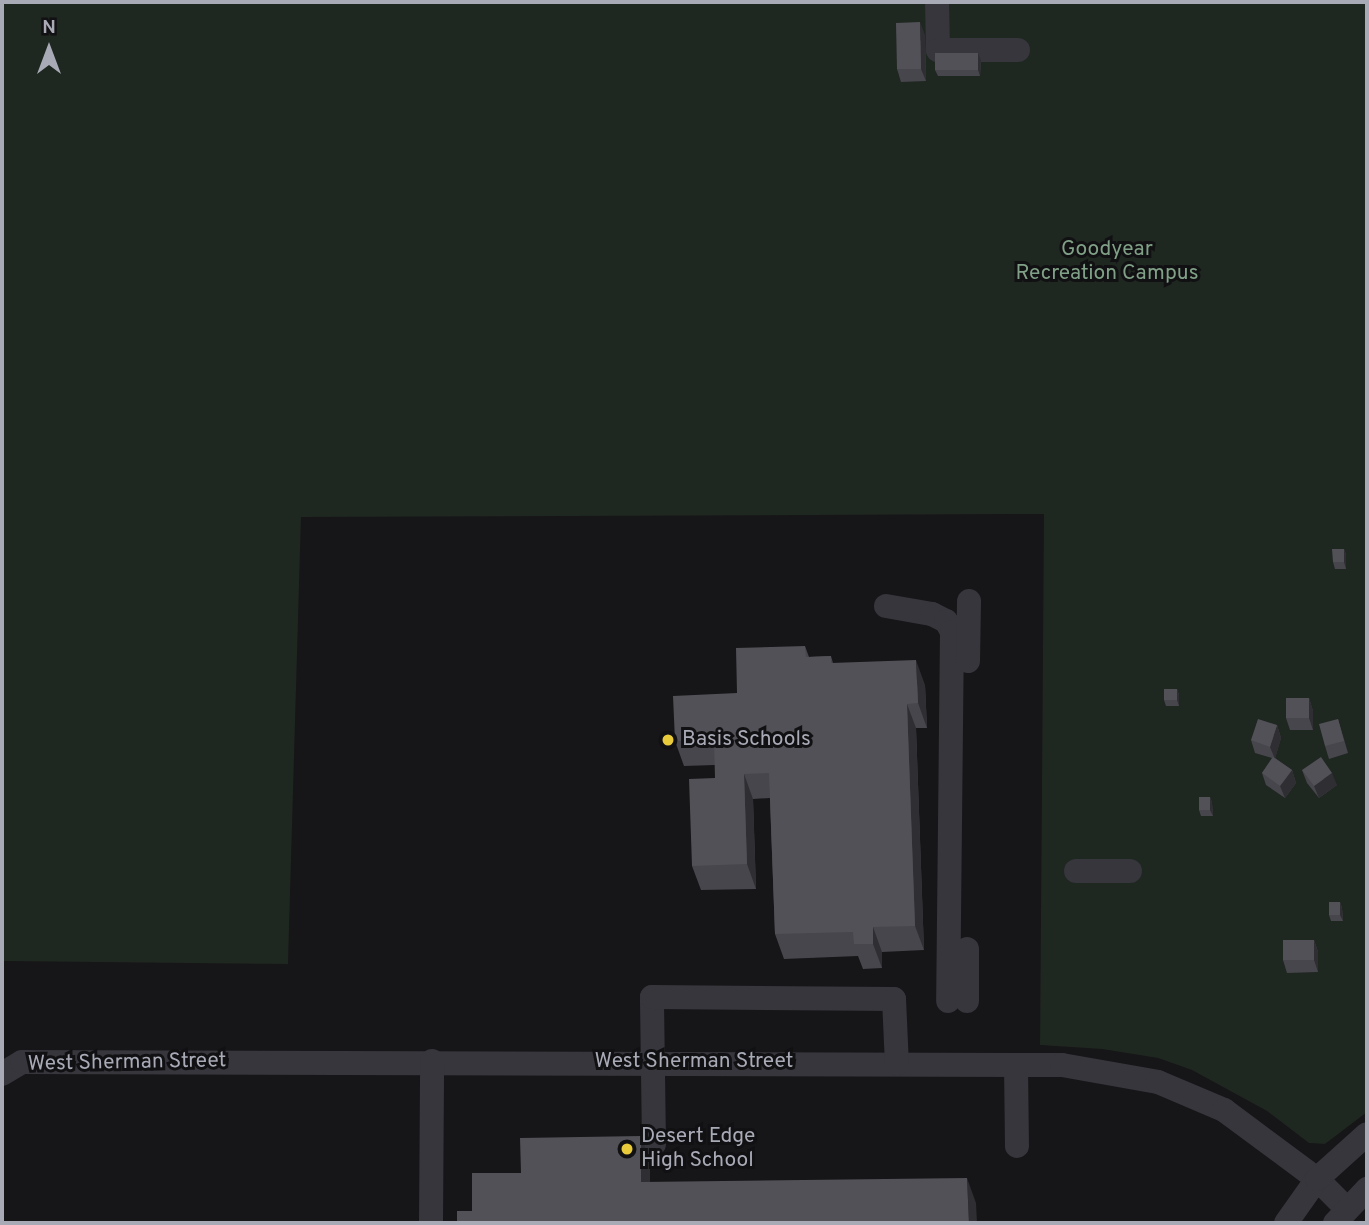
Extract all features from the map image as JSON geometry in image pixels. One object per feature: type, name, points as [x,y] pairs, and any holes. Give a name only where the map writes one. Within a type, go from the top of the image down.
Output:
[{"type":"street","points":[[937,2],[938,50],[1018,50]]},
{"type":"street","points":[[886,606],[932,614],[946,621],[952,632],[958,1001],[969,601]]},
{"type":"street","points":[[1076,871],[1130,872]]},
{"type":"street","points":[[654,1144],[652,998],[894,999],[897,1064]]},
{"type":"street","points":[[431,1223],[432,1061]]},
{"type":"street","name":"West Sherman Street","points":[[2,1074],[22,1062],[653,1062],[1016,1065],[1107,1070],[1193,1094],[1248,1126],[1317,1179],[1341,1215]]},
{"type":"street","points":[[1016,1065],[1017,1146]]},
{"type":"street","points":[[1286,1223],[1317,1179],[1367,1134]]},
{"type":"street","points":[[1341,1215],[1367,1189]]},
{"type":"green space","name":"Goodyear Recreation Campus","points":[[2,2],[1367,2],[1367,1112],[1325,1144],[1309,1143],[1267,1111],[1192,1070],[1158,1058],[1102,1049],[1040,1045],[1044,514],[301,517],[288,964],[2,961]]},
{"type":"building","points":[[920,22],[921,69],[897,69],[896,23]]},
{"type":"building","points":[[935,53],[978,53],[978,70],[935,70]]},
{"type":"building","points":[[1332,549],[1344,549],[1344,562],[1333,562]]},
{"type":"building","points":[[805,646],[806,657],[831,656],[831,663],[916,660],[918,703],[907,704],[915,926],[873,927],[873,944],[854,944],[853,932],[775,934],[769,773],[744,774],[747,864],[692,866],[689,779],[715,778],[714,740],[675,741],[673,696],[737,693],[736,648]]},
{"type":"building","points":[[1164,689],[1177,689],[1177,700],[1164,700]]},
{"type":"building","points":[[1286,698],[1309,698],[1309,718],[1286,718]]},
{"type":"building","points":[[1258,719],[1277,725],[1270,747],[1251,740]]},
{"type":"building","points":[[1338,719],[1344,741],[1325,746],[1319,724]]},
{"type":"building","points":[[1273,757],[1292,770],[1280,786],[1262,773]]},
{"type":"building","points":[[1321,757],[1332,773],[1314,786],[1302,770]]},
{"type":"building","points":[[1199,797],[1210,797],[1210,810],[1199,810]]},
{"type":"building","points":[[1329,902],[1340,902],[1340,915],[1329,915]]},
{"type":"building","points":[[1283,940],[1314,940],[1314,960],[1283,960]]},
{"type":"building","points":[[641,1136],[641,1182],[967,1178],[969,1223],[457,1223],[457,1211],[472,1211],[472,1173],[521,1173],[520,1138]]},
{"type":"place","name":"Basis Schools","points":[[668,740]]},
{"type":"place","name":"Desert Edge High School","points":[[627,1149]]}]
